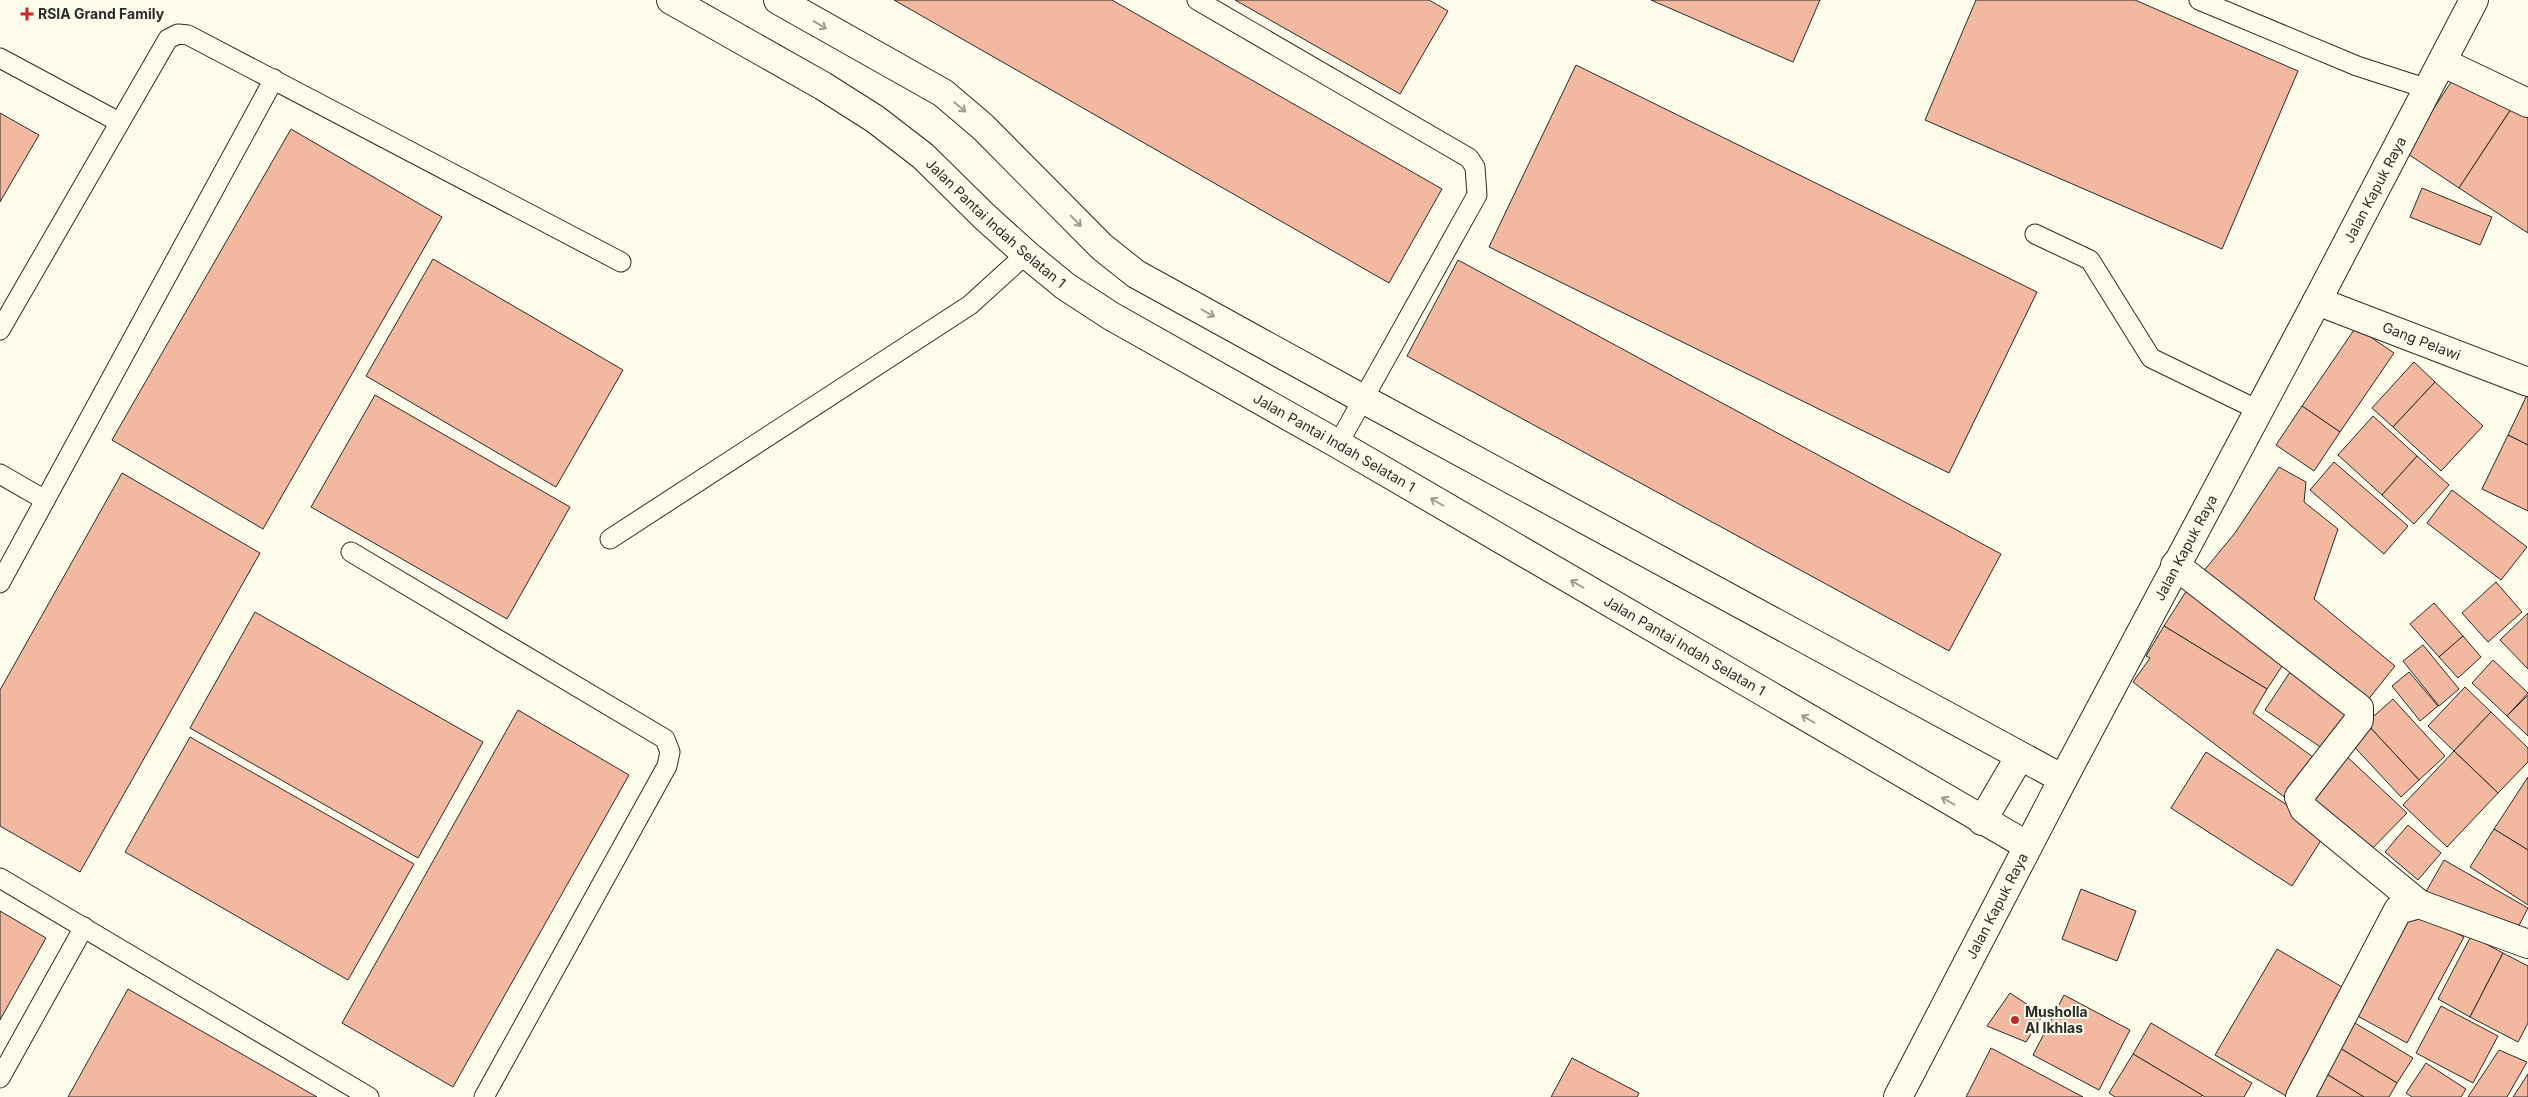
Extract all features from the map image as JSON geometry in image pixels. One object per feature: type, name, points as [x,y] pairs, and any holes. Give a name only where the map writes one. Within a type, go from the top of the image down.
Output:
[{"type":"street","name":"Jalan Pantai Indah Selatan 1","points":[[671,0],[824,86],[875,120],[923,156],[984,217],[1026,254],[1066,286],[1111,316],[1338,444],[1982,821],[2028,846]]},
{"type":"street","points":[[778,0],[943,93],[983,127],[1102,247],[1136,274],[1363,400],[2063,779]]},
{"type":"street","name":"Jalan Kapuk Raya","points":[[1898,1097],[2063,779],[2317,301],[2474,0]]},
{"type":"street","points":[[2442,62],[2528,103]]},
{"type":"street","name":"Gang Pelawi","points":[[2317,301],[2528,382]]},
{"type":"street","points":[[2176,565],[2359,708],[2359,720],[2299,797],[2304,809],[2419,904],[2528,944]]},
{"type":"street","points":[[1982,821],[2020,756]]},
{"type":"street","points":[[2300,1097],[2398,910],[2419,904]]},
{"type":"lane","points":[[1197,0],[1469,158],[1475,167],[1477,195],[1338,444]]},
{"type":"lane","points":[[2199,0],[2357,66],[2428,88]]},
{"type":"lane","points":[[0,330],[168,39],[178,34],[188,35],[274,79],[621,262]]},
{"type":"lane","points":[[0,58],[120,122]]},
{"type":"lane","points":[[0,583],[274,79]]},
{"type":"lane","points":[[2035,234],[2090,260],[2151,358],[2258,410]]},
{"type":"lane","points":[[610,539],[970,305],[1026,254]]},
{"type":"lane","points":[[0,474],[45,500]]},
{"type":"lane","points":[[351,552],[665,739],[670,752],[667,766],[484,1097]]},
{"type":"lane","points":[[0,878],[369,1097]]},
{"type":"lane","points":[[0,1078],[84,927]]},
{"type":"building","points":[[894,0],[1112,0],[1442,189],[1389,283]]},
{"type":"building","points":[[1235,0],[1429,0],[1448,11],[1400,94]]},
{"type":"building","points":[[1651,0],[1820,0],[1793,62]]},
{"type":"building","points":[[1976,0],[2135,0],[2298,71],[2222,249],[1925,120]]},
{"type":"building","points":[[1576,65],[2037,292],[1949,473],[1489,247]]},
{"type":"building","points":[[2459,70],[2513,106],[2459,188],[2405,152]]},
{"type":"building","points":[[2513,106],[2528,114],[2528,233],[2459,188]]},
{"type":"building","points":[[0,113],[39,135],[0,202]]},
{"type":"building","points":[[291,129],[442,217],[263,529],[112,440]]},
{"type":"building","points":[[2422,188],[2492,217],[2480,245],[2410,217]]},
{"type":"building","points":[[433,259],[623,370],[556,487],[366,376]]},
{"type":"building","points":[[1458,260],[2001,554],[1949,651],[1407,356]]},
{"type":"building","points":[[2356,327],[2394,353],[2340,432],[2302,406]]},
{"type":"building","points":[[2414,362],[2435,382],[2393,427],[2372,408]]},
{"type":"building","points":[[2435,382],[2483,426],[2441,471],[2393,427]]},
{"type":"building","points":[[2528,393],[2528,445],[2508,435]]},
{"type":"building","points":[[375,395],[570,507],[507,619],[311,507]]},
{"type":"building","points":[[2302,406],[2340,432],[2314,471],[2276,445]]},
{"type":"building","points":[[2373,416],[2417,456],[2382,495],[2338,455]]},
{"type":"building","points":[[2508,435],[2528,445],[2528,511],[2482,489]]},
{"type":"building","points":[[2417,456],[2449,485],[2414,524],[2382,495]]},
{"type":"building","points":[[2334,462],[2408,526],[2384,554],[2310,490]]},
{"type":"building","points":[[2279,467],[2306,482],[2304,502],[2338,529],[2314,599],[2395,666],[2363,706],[2202,573],[2235,533]]},
{"type":"building","points":[[122,473],[260,553],[80,872],[0,826],[0,690]]},
{"type":"building","points":[[2452,490],[2527,547],[2501,580],[2427,523]]},
{"type":"building","points":[[2496,582],[2522,612],[2488,642],[2462,613]]},
{"type":"building","points":[[2187,590],[2290,654],[2267,689],[2164,626]]},
{"type":"building","points":[[2434,603],[2463,636],[2439,657],[2410,624]]},
{"type":"building","points":[[255,612],[483,742],[418,858],[190,728]]},
{"type":"building","points":[[2528,613],[2528,669],[2500,640]]},
{"type":"building","points":[[2164,626],[2267,689],[2253,713],[2317,760],[2287,799],[2133,682],[2150,658],[2146,656]]},
{"type":"building","points":[[2463,636],[2481,657],[2458,678],[2439,657]]},
{"type":"building","points":[[2423,645],[2459,689],[2439,706],[2403,661]]},
{"type":"building","points":[[2493,660],[2528,693],[2507,716],[2472,683]]},
{"type":"building","points":[[2294,666],[2357,708],[2328,752],[2265,710]]},
{"type":"building","points":[[2409,672],[2438,706],[2420,721],[2392,686]]},
{"type":"building","points":[[2465,687],[2491,712],[2454,751],[2428,726]]},
{"type":"building","points":[[2528,695],[2528,736],[2507,716]]},
{"type":"building","points":[[2393,699],[2445,756],[2419,780],[2366,723]]},
{"type":"building","points":[[518,710],[629,775],[453,1087],[342,1023]]},
{"type":"building","points":[[2491,712],[2528,748],[2528,762],[2498,793],[2454,751]]},
{"type":"building","points":[[2366,723],[2419,780],[2401,797],[2348,740]]},
{"type":"building","points":[[190,737],[414,864],[348,980],[125,852]]},
{"type":"building","points":[[2454,751],[2498,793],[2447,847],[2403,805]]},
{"type":"building","points":[[2206,752],[2327,831],[2292,886],[2171,808]]},
{"type":"building","points":[[2342,752],[2407,813],[2367,854],[2302,798]]},
{"type":"building","points":[[2528,777],[2528,850],[2494,829]]},
{"type":"building","points":[[2408,825],[2441,853],[2418,880],[2385,852]]},
{"type":"building","points":[[2494,829],[2528,850],[2528,905],[2470,867]]},
{"type":"building","points":[[2444,860],[2528,908],[2514,935],[2423,897]]},
{"type":"building","points":[[2081,889],[2136,911],[2117,961],[2062,939]]},
{"type":"building","points":[[2410,908],[2464,937],[2407,1043],[2354,1014]]},
{"type":"building","points":[[0,911],[46,938],[0,1020]]},
{"type":"building","points":[[2471,936],[2503,953],[2470,1017],[2438,999]]},
{"type":"building","points":[[2277,949],[2349,991],[2288,1097],[2215,1055]]},
{"type":"building","points":[[2503,953],[2528,966],[2528,1023],[2518,1042],[2470,1017]]},
{"type":"building","points":[[128,989],[317,1097],[68,1097]]},
{"type":"building","name":"Musholla Al Ikhlas","points":[[2010,993],[2043,1015],[2026,1042],[1987,1026]]},
{"type":"building","points":[[2064,995],[2130,1030],[2099,1090],[2033,1055]]},
{"type":"building","points":[[2441,1006],[2498,1036],[2473,1083],[2416,1053]]},
{"type":"building","points":[[2350,1020],[2413,1058],[2397,1083],[2335,1045]]},
{"type":"building","points":[[2151,1023],[2252,1083],[2244,1097],[2205,1097],[2133,1054]]},
{"type":"building","points":[[2335,1045],[2397,1083],[2389,1097],[2364,1097],[2320,1070]]},
{"type":"building","points":[[1991,1048],[2083,1097],[1966,1097]]},
{"type":"building","points":[[2499,1050],[2527,1062],[2507,1097],[2468,1097]]},
{"type":"building","points":[[2133,1054],[2202,1095],[2201,1097],[2115,1097],[2109,1093]]},
{"type":"building","points":[[1572,1058],[1639,1093],[1637,1097],[1551,1097]]},
{"type":"building","points":[[2426,1063],[2466,1089],[2461,1097],[2412,1097],[2406,1093]]},
{"type":"building","points":[[2320,1070],[2364,1097],[2304,1097]]},
{"type":"building","points":[[2528,1074],[2528,1097],[2513,1097]]},
{"type":"place","name":"RSIA Grand Family","points":[[27,14]]},
{"type":"place","name":"Musholla Al Ikhlas","points":[[2015,1020]]}]
